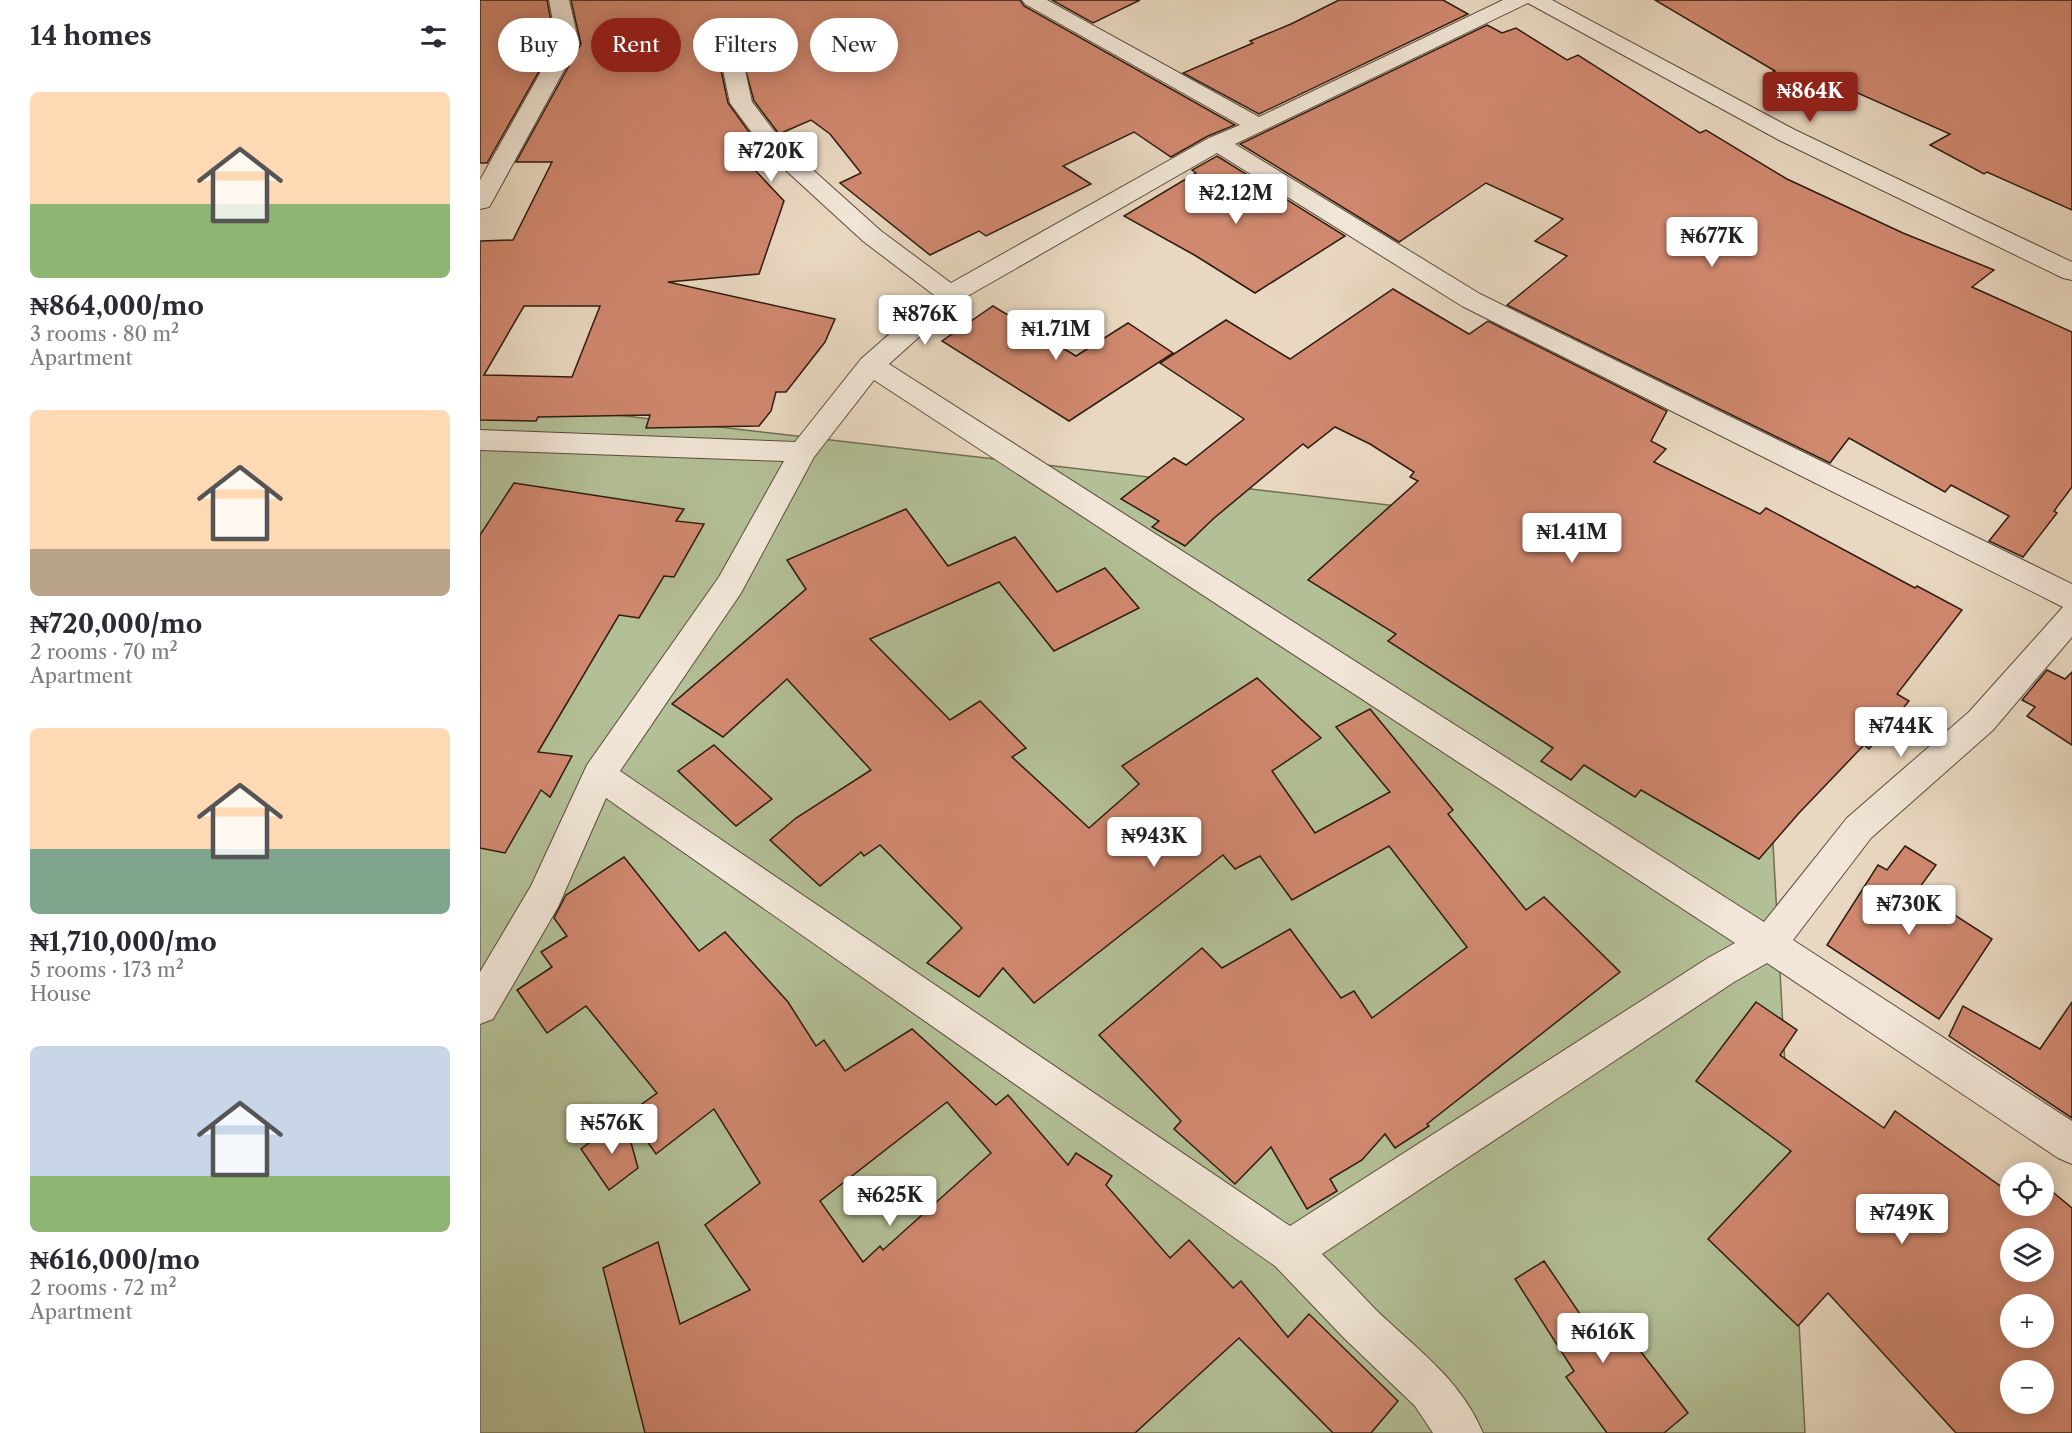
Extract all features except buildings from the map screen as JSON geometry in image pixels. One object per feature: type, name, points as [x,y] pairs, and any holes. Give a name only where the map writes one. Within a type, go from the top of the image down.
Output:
[{"type":"street","points":[[480,202],[568,44],[559,0]]},
{"type":"street","points":[[1032,0],[1258,126]]},
{"type":"street","points":[[480,1007],[545,896],[599,775],[730,585],[802,453],[871,365],[950,295],[1217,143],[1258,126],[1520,0]]},
{"type":"street","points":[[1536,0],[1786,135],[2072,272]]},
{"type":"street","points":[[734,72],[741,103],[776,149],[872,236],[950,295]]},
{"type":"street","points":[[1217,143],[1471,300],[2072,598]]},
{"type":"street","points":[[871,365],[1769,943],[2072,1144]]},
{"type":"street","points":[[480,440],[802,453]]},
{"type":"street","points":[[1290,1251],[1721,970],[1769,943],[1859,828],[1981,721],[2072,616]]},
{"type":"street","points":[[599,775],[1290,1251],[1359,1323],[1431,1390],[1460,1433]]},
{"type":"green space","points":[[480,399],[1757,548],[1805,1433],[480,1433]]}]
